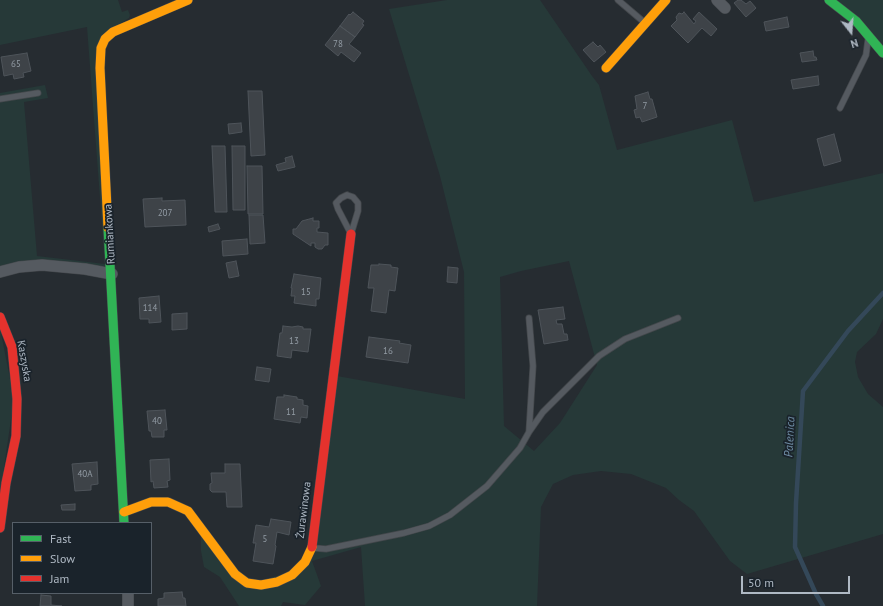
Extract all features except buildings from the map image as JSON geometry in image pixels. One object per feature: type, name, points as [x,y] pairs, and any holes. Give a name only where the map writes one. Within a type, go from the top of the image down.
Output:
[{"type":"street","name":"Rumiankowa","points":[[124,522],[100,68],[101,48],[105,39],[113,32],[188,0]]},
{"type":"street","points":[[606,68],[666,0]]},
{"type":"street","points":[[717,0],[725,8]]},
{"type":"street","points":[[829,0],[856,21],[883,52]]},
{"type":"street","name":"Żurawinowa","points":[[124,512],[146,504],[157,502],[168,502],[188,511],[235,574],[247,583],[261,585],[277,582],[292,575],[305,562],[312,548],[351,234]]},
{"type":"street","points":[[0,272],[19,266],[42,265],[85,269],[112,274]]},
{"type":"street","name":"Kaszyska","points":[[0,317],[12,347],[16,372],[17,399],[16,436],[5,490],[0,528]]},
{"type":"street","points":[[128,594],[128,606]]},
{"type":"lane","points":[[618,0],[645,24]]},
{"type":"lane","points":[[840,108],[866,55],[869,36]]},
{"type":"lane","points":[[0,99],[38,93]]},
{"type":"lane","points":[[347,195],[353,197],[358,203],[358,211],[351,234],[336,203],[347,195]]},
{"type":"lane","points":[[528,318],[532,366],[529,432]]},
{"type":"lane","points":[[312,548],[326,549],[404,533],[428,526],[445,518],[487,486],[520,448],[543,412],[599,356],[625,339],[678,318]]},
{"type":"green space","points":[[0,0],[118,0],[122,12],[128,10],[130,15],[129,18],[102,35],[107,263],[102,269],[0,268],[0,93],[45,85],[48,98],[24,102],[37,256],[105,264],[87,27],[0,45]]},
{"type":"green space","points":[[447,0],[540,0],[599,85],[617,150],[732,120],[754,202],[883,173],[883,319],[876,334],[857,352],[855,362],[858,377],[868,394],[883,407],[883,534],[747,574],[730,561],[694,511],[666,488],[631,474],[601,471],[573,475],[553,484],[541,507],[537,606],[365,606],[361,547],[312,561],[321,586],[305,605],[283,602],[281,606],[239,606],[220,577],[204,567],[201,551],[201,534],[243,586],[307,567],[337,376],[465,399],[464,272],[440,176],[389,9]],"holes":[[[569,261],[597,365],[560,423],[534,451],[504,426],[500,277]]]},
{"type":"green space","points":[[836,0],[883,0],[883,47]]},
{"type":"green space","points":[[0,328],[14,399],[0,494]]},
{"type":"waterway","name":"Palenica","points":[[823,606],[795,547],[796,503],[803,391],[848,331],[883,293]]},
{"type":"traffic: fast","points":[[829,0],[856,21],[883,53]]},
{"type":"traffic: fast","points":[[108,228],[124,522]]},
{"type":"traffic: slow","points":[[108,228],[100,68],[101,48],[105,39],[113,32],[188,0]]},
{"type":"traffic: slow","points":[[606,68],[666,0]]},
{"type":"traffic: slow","points":[[124,512],[151,502],[168,502],[188,511],[235,574],[247,583],[261,585],[277,582],[292,575],[305,562],[312,547]]},
{"type":"traffic: jam","points":[[312,547],[351,234]]},
{"type":"traffic: jam","points":[[0,317],[12,347],[17,399],[16,436],[6,483],[0,528]]}]
